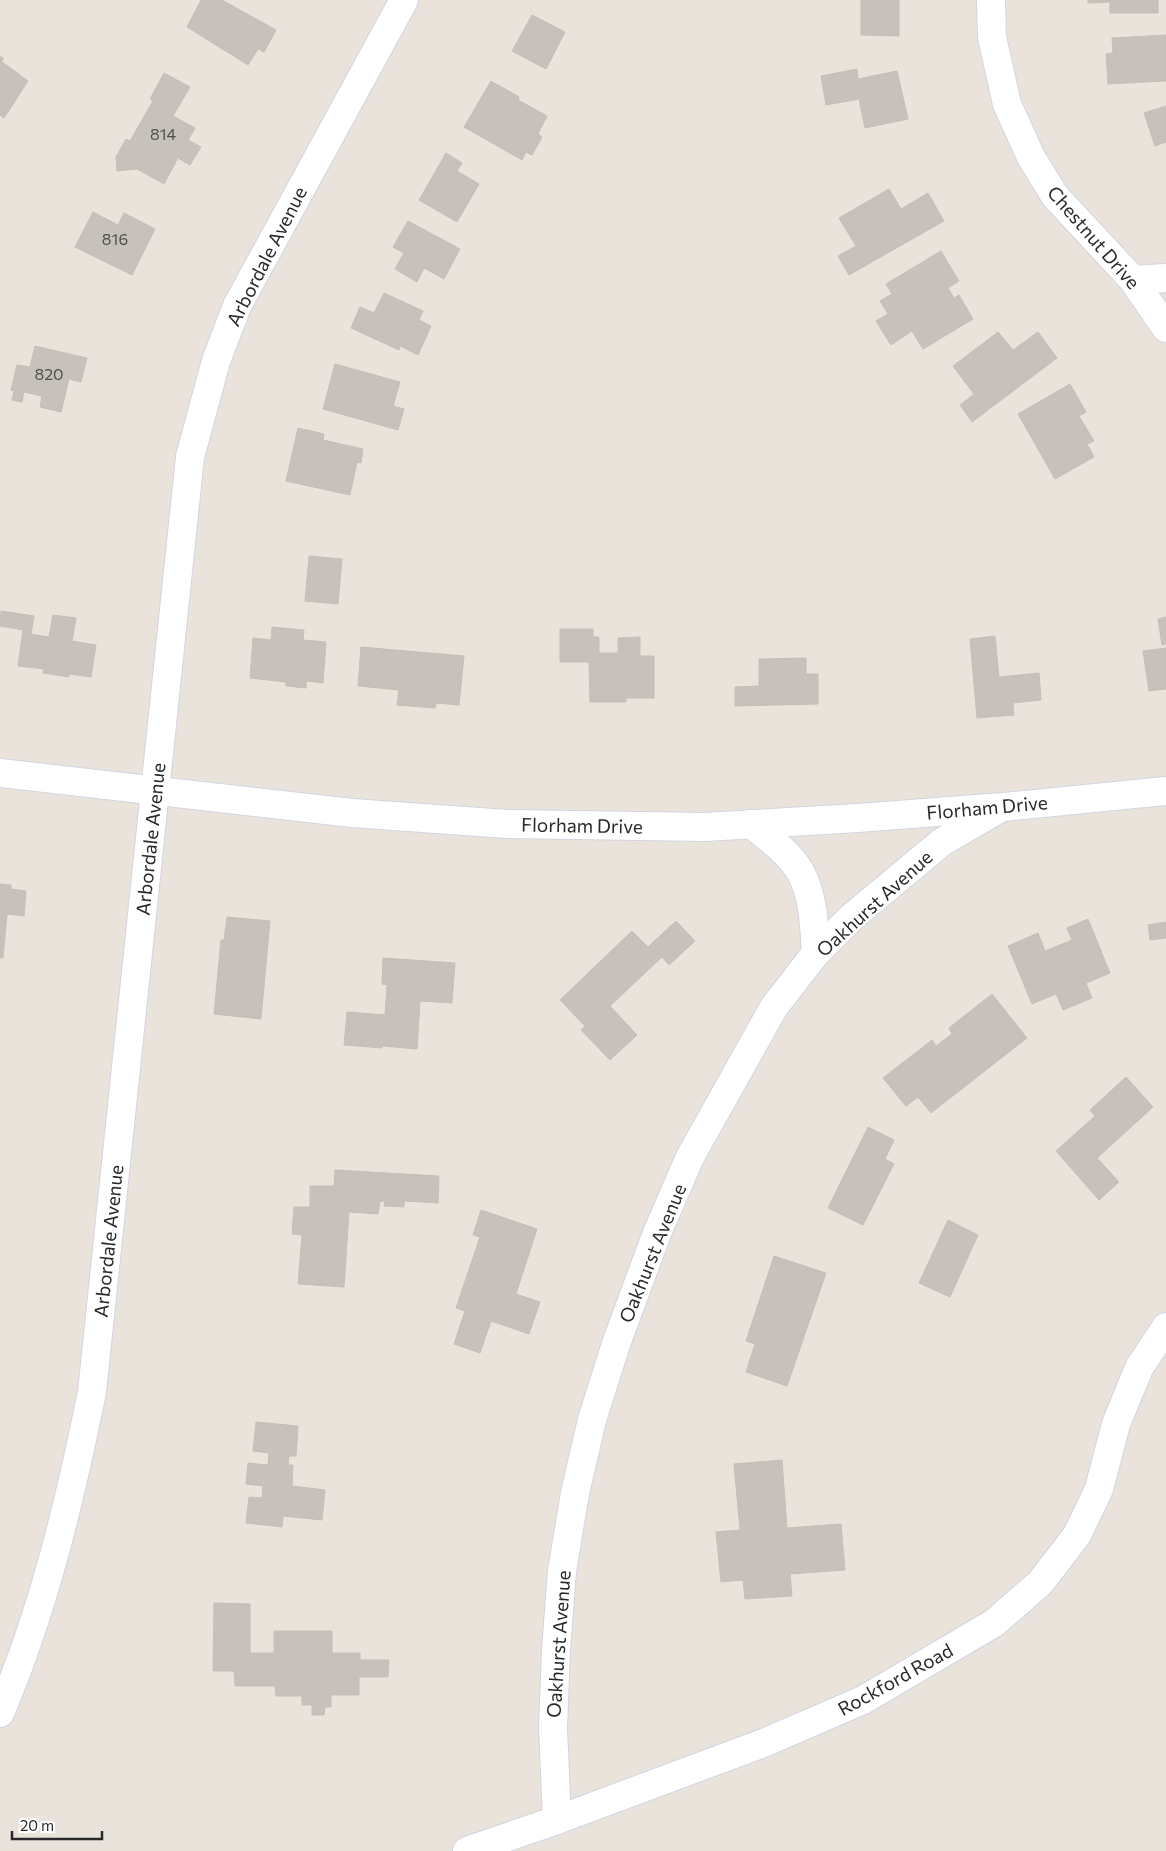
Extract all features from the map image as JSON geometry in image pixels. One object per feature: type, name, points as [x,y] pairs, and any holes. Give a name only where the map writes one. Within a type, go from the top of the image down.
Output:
[{"type":"street","name":"Arbordale Avenue","points":[[0,1712],[16,1675],[46,1583],[72,1486],[92,1392],[190,457],[216,361],[236,306],[404,0]]},
{"type":"street","name":"Chestnut Drive","points":[[992,0],[992,37],[1007,104],[1031,157],[1055,196],[1133,280],[1166,328]]},
{"type":"street","points":[[1133,280],[1166,278]]},
{"type":"street","name":"Florham Drive","points":[[0,773],[352,813],[508,824],[705,826],[751,824],[1003,807],[1166,791]]},
{"type":"street","name":"Oakhurst Avenue","points":[[557,1820],[553,1728],[562,1571],[575,1493],[592,1420],[616,1344],[657,1233],[690,1157],[774,1008],[816,953],[852,917],[942,842],[1003,807]]},
{"type":"street","points":[[751,824],[783,850],[801,873],[814,912],[816,953]]},
{"type":"street","name":"Rockford Road","points":[[467,1851],[557,1820],[766,1742],[863,1700],[994,1623],[1040,1583],[1077,1535],[1100,1489],[1116,1424],[1140,1368],[1166,1328]]},
{"type":"building","points":[[201,0],[222,0],[276,30],[264,52],[258,49],[248,65],[187,27]]},
{"type":"building","points":[[861,0],[899,0],[899,36],[861,35]]},
{"type":"building","points":[[1088,0],[1158,0],[1158,13],[1110,13],[1110,2],[1088,3]]},
{"type":"building","points":[[532,15],[565,32],[546,69],[512,51]]},
{"type":"building","points":[[1166,35],[1166,81],[1108,84],[1106,54],[1113,53],[1112,38]]},
{"type":"building","points":[[0,56],[4,59],[1,61],[28,81],[4,118],[0,115]]},
{"type":"building","points":[[857,69],[858,79],[897,71],[908,119],[865,128],[859,99],[826,105],[821,76]]},
{"type":"building","points":[[164,73],[190,87],[173,116],[195,128],[188,140],[201,147],[190,165],[178,158],[164,184],[137,169],[117,171],[116,157],[126,139],[130,141],[153,101],[150,99]]},
{"type":"building","points":[[491,81],[519,97],[518,100],[547,116],[538,134],[542,137],[532,155],[526,152],[522,160],[464,127]]},
{"type":"building","points":[[1166,106],[1166,142],[1155,146],[1144,113]]},
{"type":"building","points":[[446,153],[462,163],[457,171],[479,184],[457,222],[419,200]]},
{"type":"building","points":[[889,189],[901,209],[928,193],[944,221],[849,275],[838,256],[856,246],[839,218]]},
{"type":"building","points":[[93,212],[118,225],[124,213],[155,229],[132,275],[75,247]]},
{"type":"building","points":[[408,221],[460,249],[444,279],[424,268],[417,282],[395,269],[404,253],[393,247]]},
{"type":"building","points":[[941,251],[959,281],[948,288],[954,298],[959,295],[973,319],[923,349],[912,331],[891,345],[876,321],[888,314],[880,301],[892,294],[886,284]]},
{"type":"building","points":[[384,293],[423,311],[419,320],[431,326],[418,355],[400,346],[399,350],[351,328],[360,307],[374,313]]},
{"type":"building","points":[[998,332],[1013,350],[1038,332],[1057,358],[972,422],[960,405],[974,394],[953,366]]},
{"type":"building","points":[[35,346],[87,358],[81,382],[69,379],[61,412],[40,407],[42,396],[24,392],[22,402],[12,400],[14,391],[11,390],[17,365],[30,367]]},
{"type":"building","points":[[335,364],[400,382],[393,406],[404,409],[398,430],[323,409]]},
{"type":"building","points":[[1070,384],[1086,412],[1079,416],[1094,441],[1087,444],[1094,457],[1055,479],[1018,414]]},
{"type":"building","points":[[298,428],[324,434],[323,440],[363,449],[361,463],[357,462],[350,495],[286,481]]},
{"type":"building","points":[[309,556],[342,559],[338,604],[305,601]]},
{"type":"building","points":[[1,611],[34,616],[31,634],[49,637],[53,615],[76,618],[72,641],[96,645],[91,677],[69,674],[69,677],[43,673],[44,669],[18,666],[23,630],[0,626]]},
{"type":"building","points":[[1166,617],[1166,644],[1162,645],[1158,619]]},
{"type":"building","points":[[272,627],[304,630],[303,640],[326,642],[323,683],[306,681],[306,688],[286,686],[286,682],[250,678],[253,638],[271,640]]},
{"type":"building","points":[[560,629],[593,629],[593,637],[599,637],[599,653],[618,653],[618,638],[640,637],[640,656],[654,656],[654,698],[626,698],[626,702],[590,702],[589,662],[560,662]]},
{"type":"building","points":[[995,636],[999,677],[1039,673],[1041,700],[1013,703],[1014,715],[977,718],[970,639]]},
{"type":"building","points":[[361,647],[464,656],[459,705],[436,703],[435,708],[397,705],[399,690],[358,686]]},
{"type":"building","points":[[1166,648],[1166,689],[1149,691],[1143,651]]},
{"type":"building","points":[[806,658],[806,674],[818,674],[818,704],[735,706],[735,687],[759,686],[759,659]]},
{"type":"building","points":[[0,884],[11,885],[11,889],[26,891],[24,916],[7,914],[3,958],[0,958]]},
{"type":"building","points":[[227,917],[270,921],[261,1019],[214,1014],[221,940],[224,940]]},
{"type":"building","points":[[1088,919],[1110,973],[1086,983],[1092,998],[1063,1010],[1056,994],[1032,1004],[1008,946],[1038,933],[1045,951],[1072,940],[1067,928]]},
{"type":"building","points":[[676,921],[695,941],[669,965],[662,957],[610,1006],[637,1035],[610,1060],[581,1030],[585,1026],[560,1000],[632,931],[648,947]]},
{"type":"building","points":[[1166,922],[1166,938],[1150,940],[1148,925]]},
{"type":"building","points":[[383,958],[455,963],[452,1003],[420,1001],[417,1049],[344,1045],[347,1012],[385,1015],[387,985],[382,984]]},
{"type":"building","points":[[992,994],[1027,1038],[931,1113],[918,1097],[906,1106],[883,1078],[932,1040],[936,1046],[952,1034],[949,1028]]},
{"type":"building","points":[[1126,1077],[1153,1107],[1097,1158],[1119,1182],[1099,1200],[1056,1151],[1095,1116],[1090,1110]]},
{"type":"building","points":[[868,1127],[894,1140],[885,1159],[894,1164],[863,1225],[828,1208]]},
{"type":"building","points":[[335,1170],[439,1176],[438,1203],[404,1201],[404,1207],[384,1206],[385,1201],[380,1201],[378,1214],[349,1212],[344,1287],[298,1284],[302,1235],[292,1234],[294,1207],[310,1207],[310,1186],[334,1186]]},
{"type":"building","points":[[481,1210],[537,1229],[516,1294],[540,1302],[529,1334],[491,1321],[480,1353],[454,1344],[465,1311],[456,1308],[480,1237],[473,1235]]},
{"type":"building","points":[[948,1220],[978,1235],[950,1297],[919,1283]]},
{"type":"building","points":[[774,1256],[826,1273],[787,1386],[746,1372],[755,1344],[746,1341]]},
{"type":"building","points":[[256,1422],[298,1426],[296,1456],[289,1456],[288,1465],[293,1465],[292,1486],[325,1490],[322,1520],[283,1516],[282,1527],[246,1523],[249,1497],[262,1498],[263,1486],[246,1484],[248,1463],[268,1465],[269,1453],[253,1451]]},
{"type":"building","points":[[782,1460],[787,1528],[841,1524],[845,1570],[790,1574],[792,1596],[745,1599],[743,1580],[721,1582],[716,1532],[740,1530],[734,1464]]},
{"type":"building","points":[[214,1603],[250,1604],[250,1653],[274,1653],[274,1631],[332,1631],[332,1653],[360,1653],[360,1660],[389,1660],[388,1677],[359,1677],[359,1695],[331,1695],[331,1707],[325,1707],[324,1715],[312,1715],[312,1705],[302,1705],[302,1696],[276,1696],[275,1686],[235,1686],[234,1671],[213,1671]]}]
